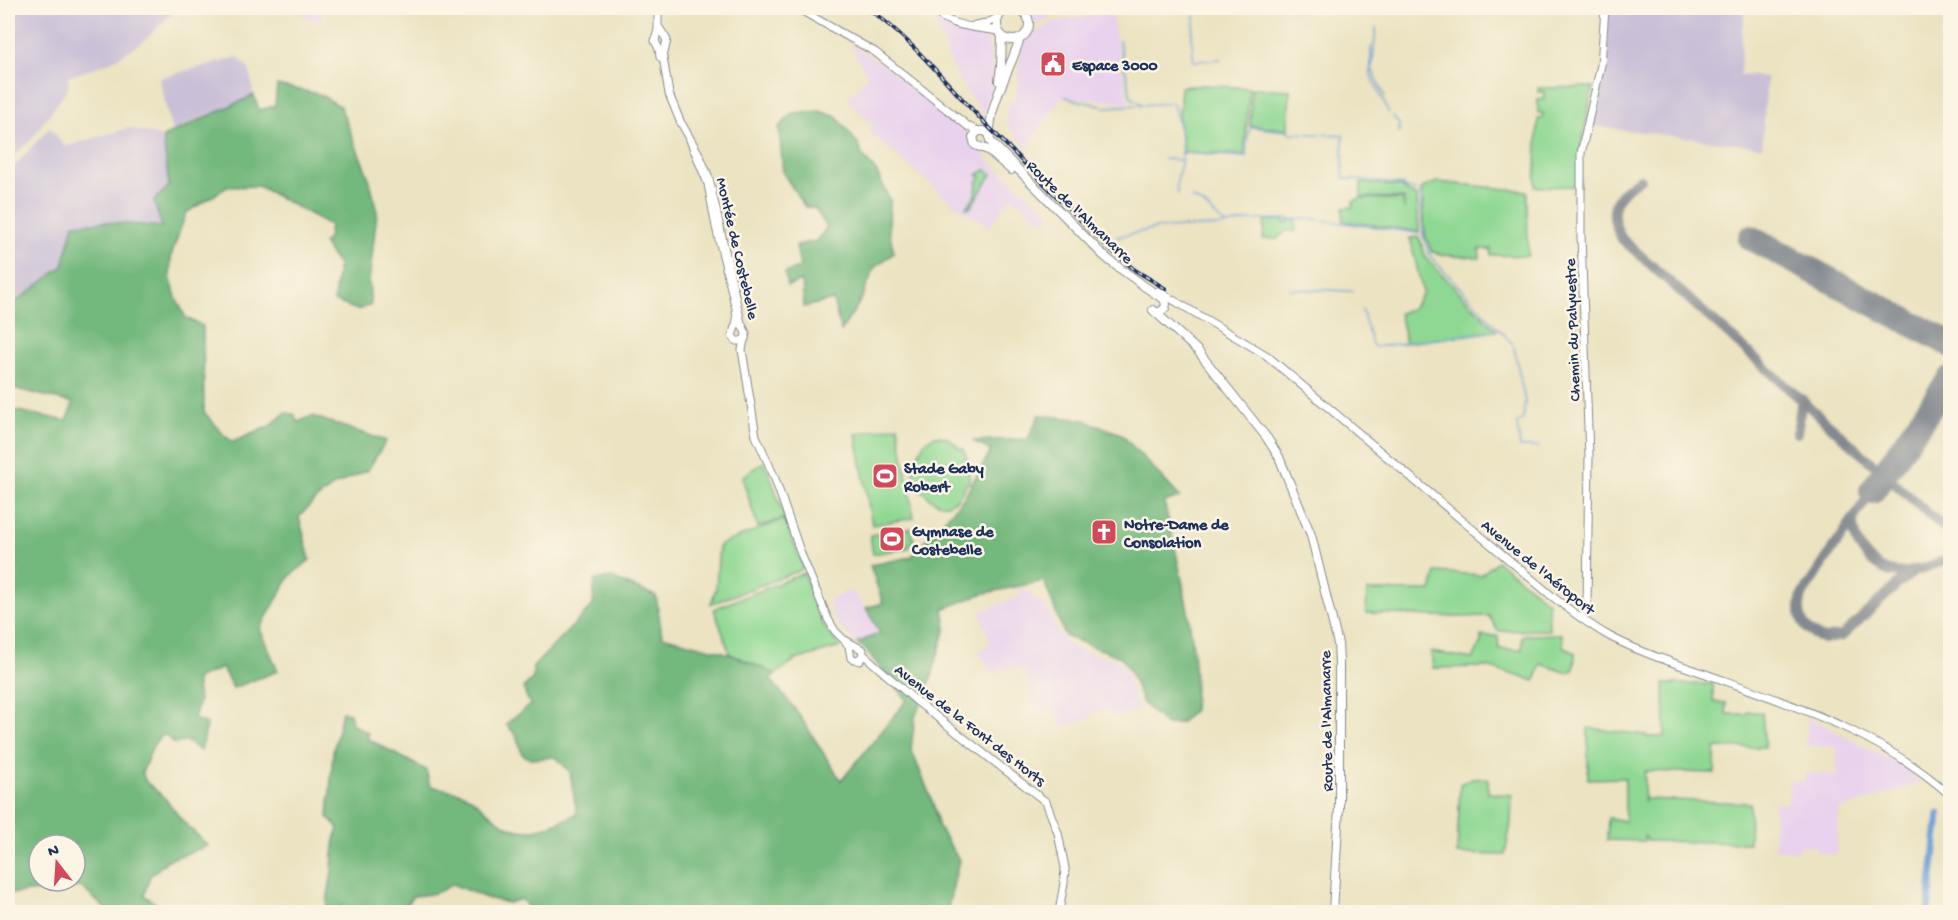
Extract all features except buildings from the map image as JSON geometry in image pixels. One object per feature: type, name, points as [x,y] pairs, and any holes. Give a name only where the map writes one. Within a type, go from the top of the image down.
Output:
[{"type":"main road","name":"Montée de Costebelle","points":[[658,8],[660,36],[655,41],[661,46],[667,84],[680,121],[703,162],[711,185],[744,330]]},
{"type":"main road","points":[[797,8],[875,52],[925,92],[935,104],[964,126],[983,136]]},
{"type":"main road","points":[[930,8],[942,18],[953,23],[1000,34],[1011,40],[1020,38]]},
{"type":"main road","points":[[935,8],[946,16],[967,24],[984,24],[1013,8],[1025,14],[1028,22],[1027,31],[1020,38],[983,136]]},
{"type":"main road","name":"Chemin du Palyvestre","points":[[1583,619],[1587,608],[1589,456],[1581,236],[1581,153],[1601,65],[1603,8]]},
{"type":"main road","points":[[983,136],[999,79],[1001,13]]},
{"type":"main road","name":"Route de l'Almanarre","points":[[983,136],[1102,254],[1135,279],[1161,303],[1170,327]]},
{"type":"main road","name":"Route de l'Almanarre","points":[[983,136],[1007,166],[1106,264],[1161,303]]},
{"type":"main road","name":"Montée de Costebelle","points":[[690,140],[711,196],[737,315],[734,330]]},
{"type":"main road","name":"Avenue de l'Aéroport","points":[[1135,279],[1266,355],[1459,519],[1583,619],[1608,635],[1648,653],[1792,705],[1850,729],[1908,762],[1950,795]]},
{"type":"main road","points":[[1161,303],[1180,304]]},
{"type":"main road","name":"Route de l'Almanarre","points":[[1161,303],[1151,306],[1153,310],[1198,351],[1273,447],[1284,467],[1311,535],[1338,644],[1339,818],[1333,912]]},
{"type":"main road","points":[[739,328],[746,334],[740,340],[732,336],[734,330],[739,328]]},
{"type":"main road","points":[[740,340],[754,427],[759,445],[774,476],[795,539],[835,631],[853,648],[850,656],[857,660],[863,654]]},
{"type":"main road","name":"Avenue de la Font des Horts","points":[[853,648],[862,648],[863,654],[915,700],[1046,802],[1058,833],[1065,868],[1059,912]]},
{"type":"main road","name":"Avenue de la Font des Horts","points":[[857,660],[874,664]]},
{"type":"shaded area","points":[[10,8],[177,8],[148,37],[132,49],[110,62],[68,77],[69,87],[30,141],[8,161],[8,12],[12,12]]},
{"type":"shaded area","points":[[292,8],[322,8],[320,22],[312,20]]},
{"type":"shaded area","points":[[938,8],[997,8],[994,15],[982,20],[963,21]]},
{"type":"shaded area","points":[[1036,8],[1103,8],[1056,15],[1037,24],[1032,20],[1032,12]]},
{"type":"shaded area","points":[[1608,8],[1746,8],[1742,28],[1740,75],[1767,77],[1762,147],[1592,126],[1604,70]]},
{"type":"shaded area","points":[[1111,12],[1129,104],[1063,96],[1026,148],[1006,122],[1007,109],[1016,95],[1018,85],[1020,50],[1027,37],[1055,22]]},
{"type":"shaded area","points":[[933,18],[978,38],[979,36],[987,39],[993,71],[996,72],[984,119],[980,108],[969,95],[953,68]]},
{"type":"shaded area","points":[[850,43],[885,66],[962,129],[989,161],[1052,214],[1043,222],[1011,196],[990,227],[953,204],[868,131],[873,125],[847,99],[867,76]]},
{"type":"shaded area","points":[[238,57],[249,69],[254,95],[184,125],[172,133],[159,78]]},
{"type":"shaded area","points":[[50,127],[65,147],[129,128],[163,137],[169,187],[155,202],[163,227],[104,222],[63,266],[8,308],[8,173]]},
{"type":"shaded area","points":[[1018,588],[1025,590],[1046,606],[1059,635],[1068,644],[1083,652],[1117,660],[1130,682],[1138,711],[1110,718],[1107,709],[1092,713],[1092,717],[1062,727],[1056,709],[1036,713],[1025,670],[1015,669],[1014,666],[993,672],[988,670],[979,653],[990,643],[980,612],[1021,596]]},
{"type":"shaded area","points":[[851,591],[866,608],[881,633],[857,643],[837,624],[828,604],[830,599]]},
{"type":"shaded area","points":[[1808,718],[1903,766],[1921,783],[1839,810],[1836,854],[1816,853],[1817,847],[1801,846],[1795,852],[1774,848],[1774,803],[1788,803],[1789,782],[1805,781],[1805,773],[1837,774],[1836,747],[1805,745]]},
{"type":"green space","points":[[277,85],[319,94],[340,106],[370,181],[377,212],[369,283],[371,305],[357,310],[334,301],[338,265],[323,243],[328,239],[330,225],[258,186],[227,187],[186,213],[171,256],[170,276],[176,298],[186,318],[203,326],[204,412],[233,442],[270,426],[285,413],[294,414],[298,422],[312,416],[386,441],[368,470],[335,485],[314,501],[299,517],[310,560],[290,576],[260,629],[278,671],[233,688],[222,668],[196,679],[199,701],[194,719],[207,724],[201,751],[186,741],[175,744],[164,734],[154,744],[142,772],[146,782],[164,797],[181,819],[208,846],[168,860],[150,876],[144,895],[168,912],[113,912],[107,910],[87,892],[87,833],[27,833],[27,892],[8,894],[8,409],[67,421],[73,403],[8,387],[8,308],[63,266],[74,224],[104,222],[162,227],[154,201],[169,186],[163,137],[254,95],[259,110],[275,106]]},
{"type":"green space","points":[[1203,85],[1250,88],[1244,155],[1183,152],[1179,121],[1181,87]]},
{"type":"green space","points":[[1593,87],[1580,152],[1580,186],[1535,187],[1538,119],[1543,118],[1543,113],[1538,113],[1538,100],[1544,99],[1544,92],[1538,92],[1538,88]]},
{"type":"green space","points":[[1252,88],[1290,90],[1288,130],[1250,126]]},
{"type":"green space","points":[[819,111],[837,117],[858,144],[862,155],[876,171],[890,200],[889,230],[894,253],[875,267],[861,300],[841,331],[833,300],[804,307],[802,281],[787,286],[785,273],[800,267],[796,245],[817,241],[827,227],[815,208],[805,207],[783,173],[779,127],[793,113]]},
{"type":"green space","points":[[986,170],[992,174],[970,208],[966,208],[976,194],[977,182],[981,177],[977,175]]},
{"type":"green space","points":[[1437,182],[1527,191],[1528,256],[1491,255],[1491,249],[1479,249],[1480,258],[1432,252],[1425,235],[1422,188]]},
{"type":"green space","points":[[1361,183],[1401,186],[1417,196],[1419,232],[1343,221],[1343,208],[1353,207],[1353,201],[1362,198],[1403,200],[1404,210],[1404,198],[1361,197]]},
{"type":"green space","points":[[1265,220],[1284,220],[1286,223],[1296,220],[1296,231],[1286,231],[1277,239],[1263,239]]},
{"type":"green space","points":[[1419,237],[1426,258],[1497,331],[1406,343],[1399,313],[1412,309],[1423,293],[1410,238]]},
{"type":"green space","points":[[1039,415],[1084,420],[1121,434],[1180,497],[1164,502],[1182,579],[1191,631],[1195,684],[1194,710],[1180,723],[1166,725],[1143,703],[1130,671],[1121,657],[1065,636],[1044,581],[981,594],[943,609],[946,627],[932,676],[915,717],[911,749],[933,803],[939,828],[959,860],[947,912],[560,912],[528,908],[522,899],[508,903],[486,898],[452,884],[434,893],[413,896],[401,912],[349,912],[346,904],[326,912],[334,843],[338,828],[328,817],[333,752],[342,712],[350,713],[352,724],[368,733],[368,739],[426,770],[430,786],[456,791],[470,797],[498,821],[514,829],[523,831],[550,826],[577,814],[570,772],[556,757],[530,759],[522,754],[516,735],[506,724],[530,705],[523,688],[533,678],[533,667],[593,605],[595,580],[611,578],[656,596],[662,636],[730,654],[776,674],[770,679],[798,713],[841,781],[907,700],[865,649],[857,643],[880,633],[866,608],[883,603],[870,565],[911,557],[963,499],[991,451],[973,441],[1028,439]]},
{"type":"green space","name":"Stade Gaby Robert","points":[[898,426],[914,518],[872,525],[856,434]]},
{"type":"green space","points":[[934,436],[945,437],[960,449],[963,448],[969,465],[969,483],[966,484],[958,498],[948,504],[936,502],[923,491],[920,492],[914,474],[914,457],[917,457],[924,443]]},
{"type":"green space","points":[[763,462],[785,518],[758,527],[742,477]]},
{"type":"green space","points":[[784,519],[803,567],[801,570],[711,604],[716,588],[719,545]]},
{"type":"green space","name":"Gymnase de Costebelle","points":[[911,528],[914,543],[908,544],[909,548],[873,554],[870,535]]},
{"type":"green space","points":[[1497,561],[1548,602],[1549,630],[1498,631],[1489,616],[1456,617],[1366,613],[1367,591],[1431,591],[1436,572],[1481,575]]},
{"type":"green space","points":[[804,573],[822,624],[840,647],[795,660],[776,674],[730,654],[714,609]]},
{"type":"green space","points":[[1562,634],[1563,646],[1575,653],[1574,669],[1568,673],[1541,664],[1535,681],[1487,667],[1433,668],[1431,652],[1473,659],[1481,642],[1481,636],[1498,636],[1499,649],[1522,650],[1522,637],[1525,635]]},
{"type":"green space","points":[[1664,684],[1713,684],[1713,702],[1726,703],[1726,714],[1747,714],[1748,711],[1762,713],[1765,747],[1715,748],[1715,773],[1645,771],[1644,802],[1645,799],[1750,803],[1749,843],[1648,841],[1644,836],[1644,841],[1607,840],[1608,818],[1625,821],[1625,778],[1588,779],[1588,728],[1646,735],[1647,737],[1665,737]]},
{"type":"green space","points":[[1488,778],[1488,793],[1512,795],[1511,823],[1505,855],[1457,854],[1460,784],[1470,779]]},
{"type":"waterway","points":[[1194,8],[1196,12],[1192,33],[1193,61],[1221,59]]},
{"type":"waterway","points":[[1376,27],[1372,69],[1385,97]]},
{"type":"waterway","points":[[1119,41],[1131,97],[1142,104]]},
{"type":"waterway","points":[[1371,47],[1371,75],[1389,113]]},
{"type":"waterway","points":[[1065,97],[1105,107],[1173,103],[1180,130],[1182,153],[1246,157],[1248,134],[1251,127],[1290,133],[1343,135],[1343,178],[1403,185],[1405,188],[1416,190]]},
{"type":"waterway","points":[[1393,117],[1399,124],[1399,133]]},
{"type":"waterway","points":[[1178,194],[1177,184],[1182,154]]},
{"type":"waterway","points":[[1164,159],[1181,160]]},
{"type":"waterway","points":[[1420,191],[1423,235],[1430,256],[1513,344]]},
{"type":"waterway","points":[[1192,198],[1203,204],[1226,225]]},
{"type":"waterway","points":[[1117,237],[1158,228],[1222,226],[1252,220],[1274,219],[1313,219],[1419,233]]},
{"type":"waterway","points":[[1290,289],[1353,291]]},
{"type":"waterway","points":[[1362,310],[1372,344],[1375,347],[1497,331]]},
{"type":"waterway","points":[[1514,347],[1525,402],[1523,419],[1517,423],[1520,447],[1539,447]]},
{"type":"waterway","points":[[1928,912],[1939,814]]},
{"type":"taxiway","points":[[1640,179],[1624,191],[1615,204],[1614,220],[1622,239],[1950,533]]},
{"type":"taxiway","points":[[1797,433],[1802,399]]},
{"type":"taxiway","points":[[1872,491],[1802,595],[1800,610],[1803,622],[1811,632],[1824,639],[1842,636],[1917,569]]},
{"type":"taxiway","points":[[1853,520],[1854,534],[1859,546],[1875,564],[1885,570],[1905,572],[1950,559]]},
{"type":"runway","points":[[1751,238],[1950,344]]},
{"type":"runway","points":[[1872,491],[1950,379]]},
{"type":"railway","points":[[867,8],[898,32],[1112,251],[1135,270],[1166,289]]},
{"type":"place","name":"Espace 3000","points":[[1053,64]]},
{"type":"place","name":"Stade Gaby Robert","points":[[885,476]]},
{"type":"place","name":"Notre-Dame de Consolation","points":[[1104,532]]},
{"type":"place","name":"Gymnase de Costebelle","points":[[892,539]]}]
